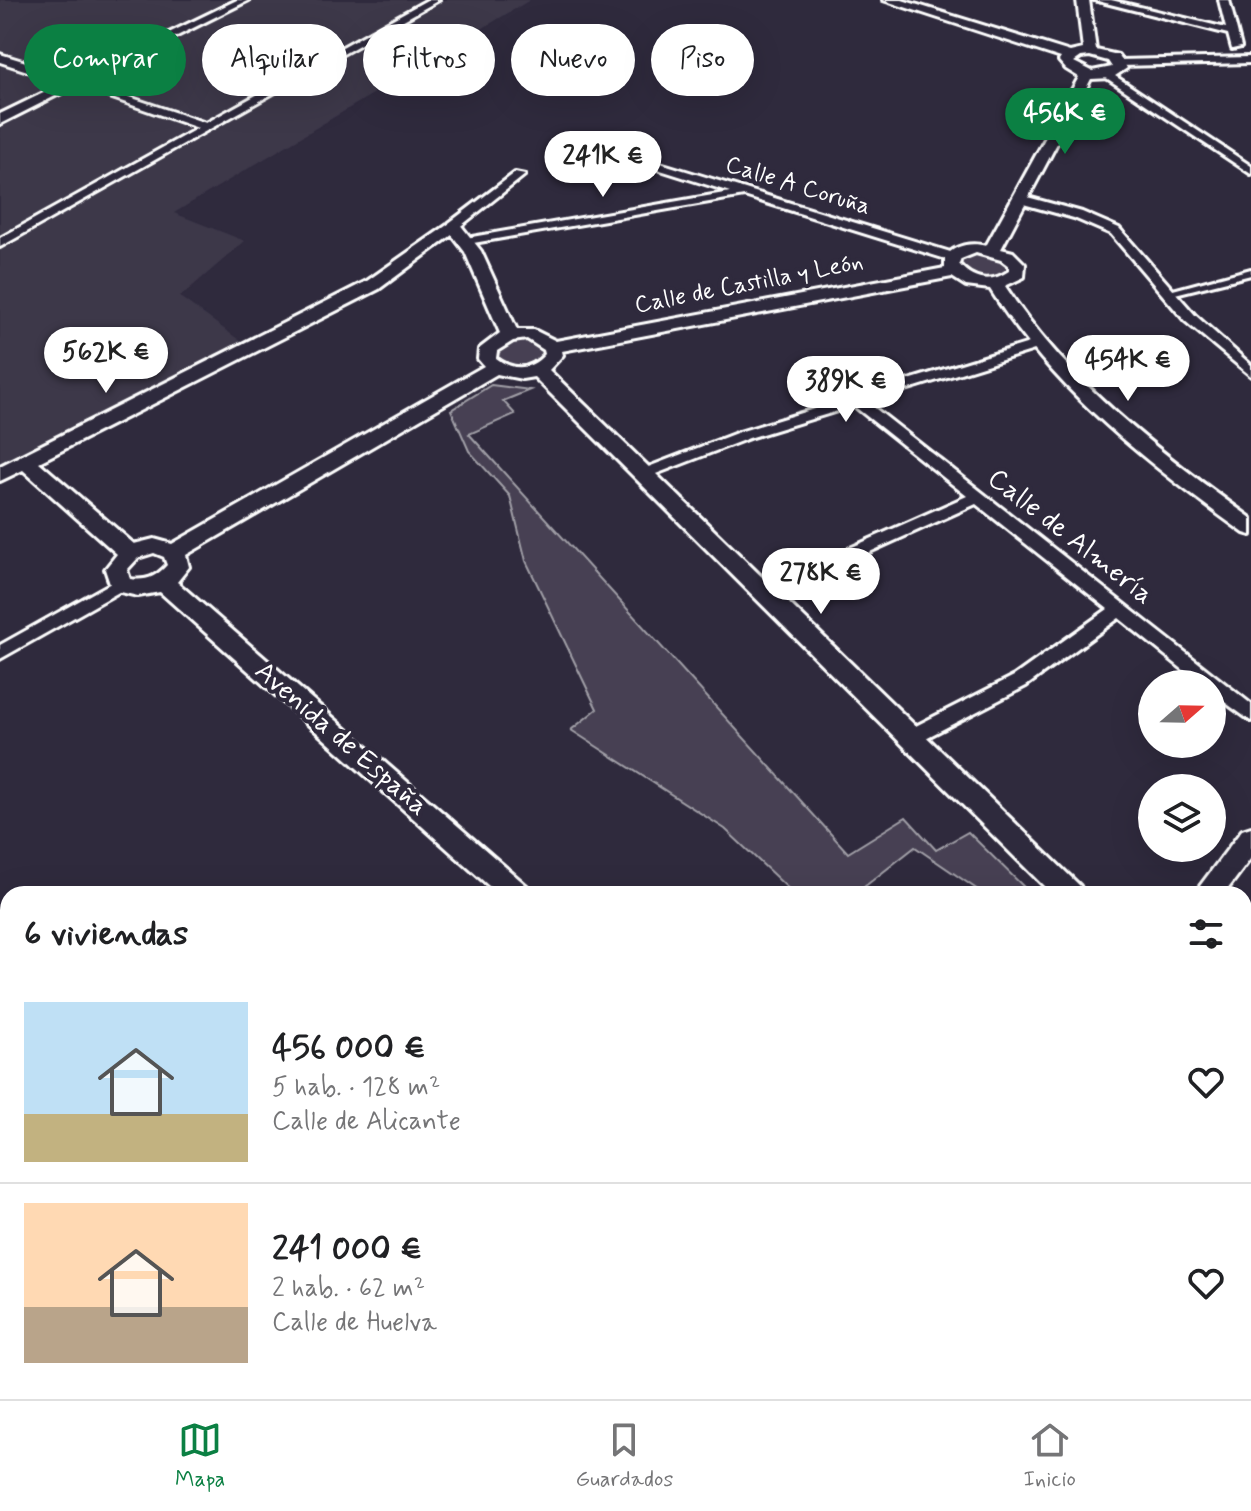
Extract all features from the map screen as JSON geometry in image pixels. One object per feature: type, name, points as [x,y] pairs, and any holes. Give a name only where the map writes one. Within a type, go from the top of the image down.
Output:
[{"type":"street","points":[[186,28],[244,0]]},
{"type":"street","points":[[0,243],[204,126],[434,0]]},
{"type":"street","points":[[889,0],[1069,56],[1090,52],[1119,63],[1251,60]]},
{"type":"street","points":[[1083,0],[1090,52]]},
{"type":"street","points":[[1099,0],[1231,32]]},
{"type":"street","points":[[1224,0],[1236,47]]},
{"type":"street","points":[[1069,56],[1066,61],[1068,66],[1087,74],[1109,75],[1117,72],[1119,63]]},
{"type":"street","points":[[0,58],[24,66]]},
{"type":"street","points":[[954,264],[980,283],[995,284],[1010,280],[1018,273],[1017,264],[992,250],[1087,74]]},
{"type":"street","points":[[1109,75],[1251,171]]},
{"type":"street","points":[[0,120],[48,96]]},
{"type":"street","points":[[117,96],[204,126]]},
{"type":"street","name":"Calle A Coruña","points":[[585,143],[954,264]]},
{"type":"street","points":[[0,474],[373,285],[519,175]]},
{"type":"street","points":[[466,242],[745,193]]},
{"type":"street","points":[[1020,199],[1078,215],[1115,231],[1167,293],[1251,372]]},
{"type":"street","points":[[453,226],[466,242],[510,335]]},
{"type":"street","name":"Calle de Castilla y León","points":[[553,347],[954,264],[962,251],[992,250]]},
{"type":"street","points":[[1167,293],[1251,272]]},
{"type":"street","points":[[995,284],[1039,344],[1088,396],[1147,449],[1251,528]]},
{"type":"street","points":[[528,334],[544,338],[553,347],[554,355],[549,364],[523,374],[495,368],[487,359],[488,349],[496,340],[510,335],[528,334]]},
{"type":"street","points":[[643,474],[744,435],[1039,344]]},
{"type":"street","points":[[120,584],[116,569],[130,553],[154,546],[174,552],[495,368]]},
{"type":"street","points":[[538,370],[1062,886]]},
{"type":"street","name":"Calle de Almería","points":[[856,400],[1251,714]]},
{"type":"street","points":[[25,461],[130,553]]},
{"type":"street","points":[[764,593],[978,497]]},
{"type":"street","points":[[0,653],[120,584],[141,590],[164,583],[178,567],[174,552]]},
{"type":"street","name":"Avenida de España","points":[[164,583],[508,886]]},
{"type":"street","points":[[911,737],[1020,681],[1119,610]]},
{"type":"street","points":[[1214,886],[1251,838]]},
{"type":"shaded area","points":[[0,0],[530,0],[490,24],[363,24],[363,96],[370,96],[174,213],[245,241],[180,297],[242,342],[0,465]]},
{"type":"shaded area","points":[[975,253],[996,256],[1006,263],[1008,271],[984,278],[961,268],[960,260]]},
{"type":"shaded area","points":[[515,339],[529,339],[546,350],[545,358],[520,368],[495,357],[496,349]]},
{"type":"shaded area","points":[[491,385],[530,390],[503,401],[515,414],[469,434],[848,853],[906,817],[936,850],[968,832],[1023,886],[972,886],[915,847],[865,886],[786,886],[725,829],[571,730],[597,709],[526,561],[510,496],[469,451],[451,410]]}]
